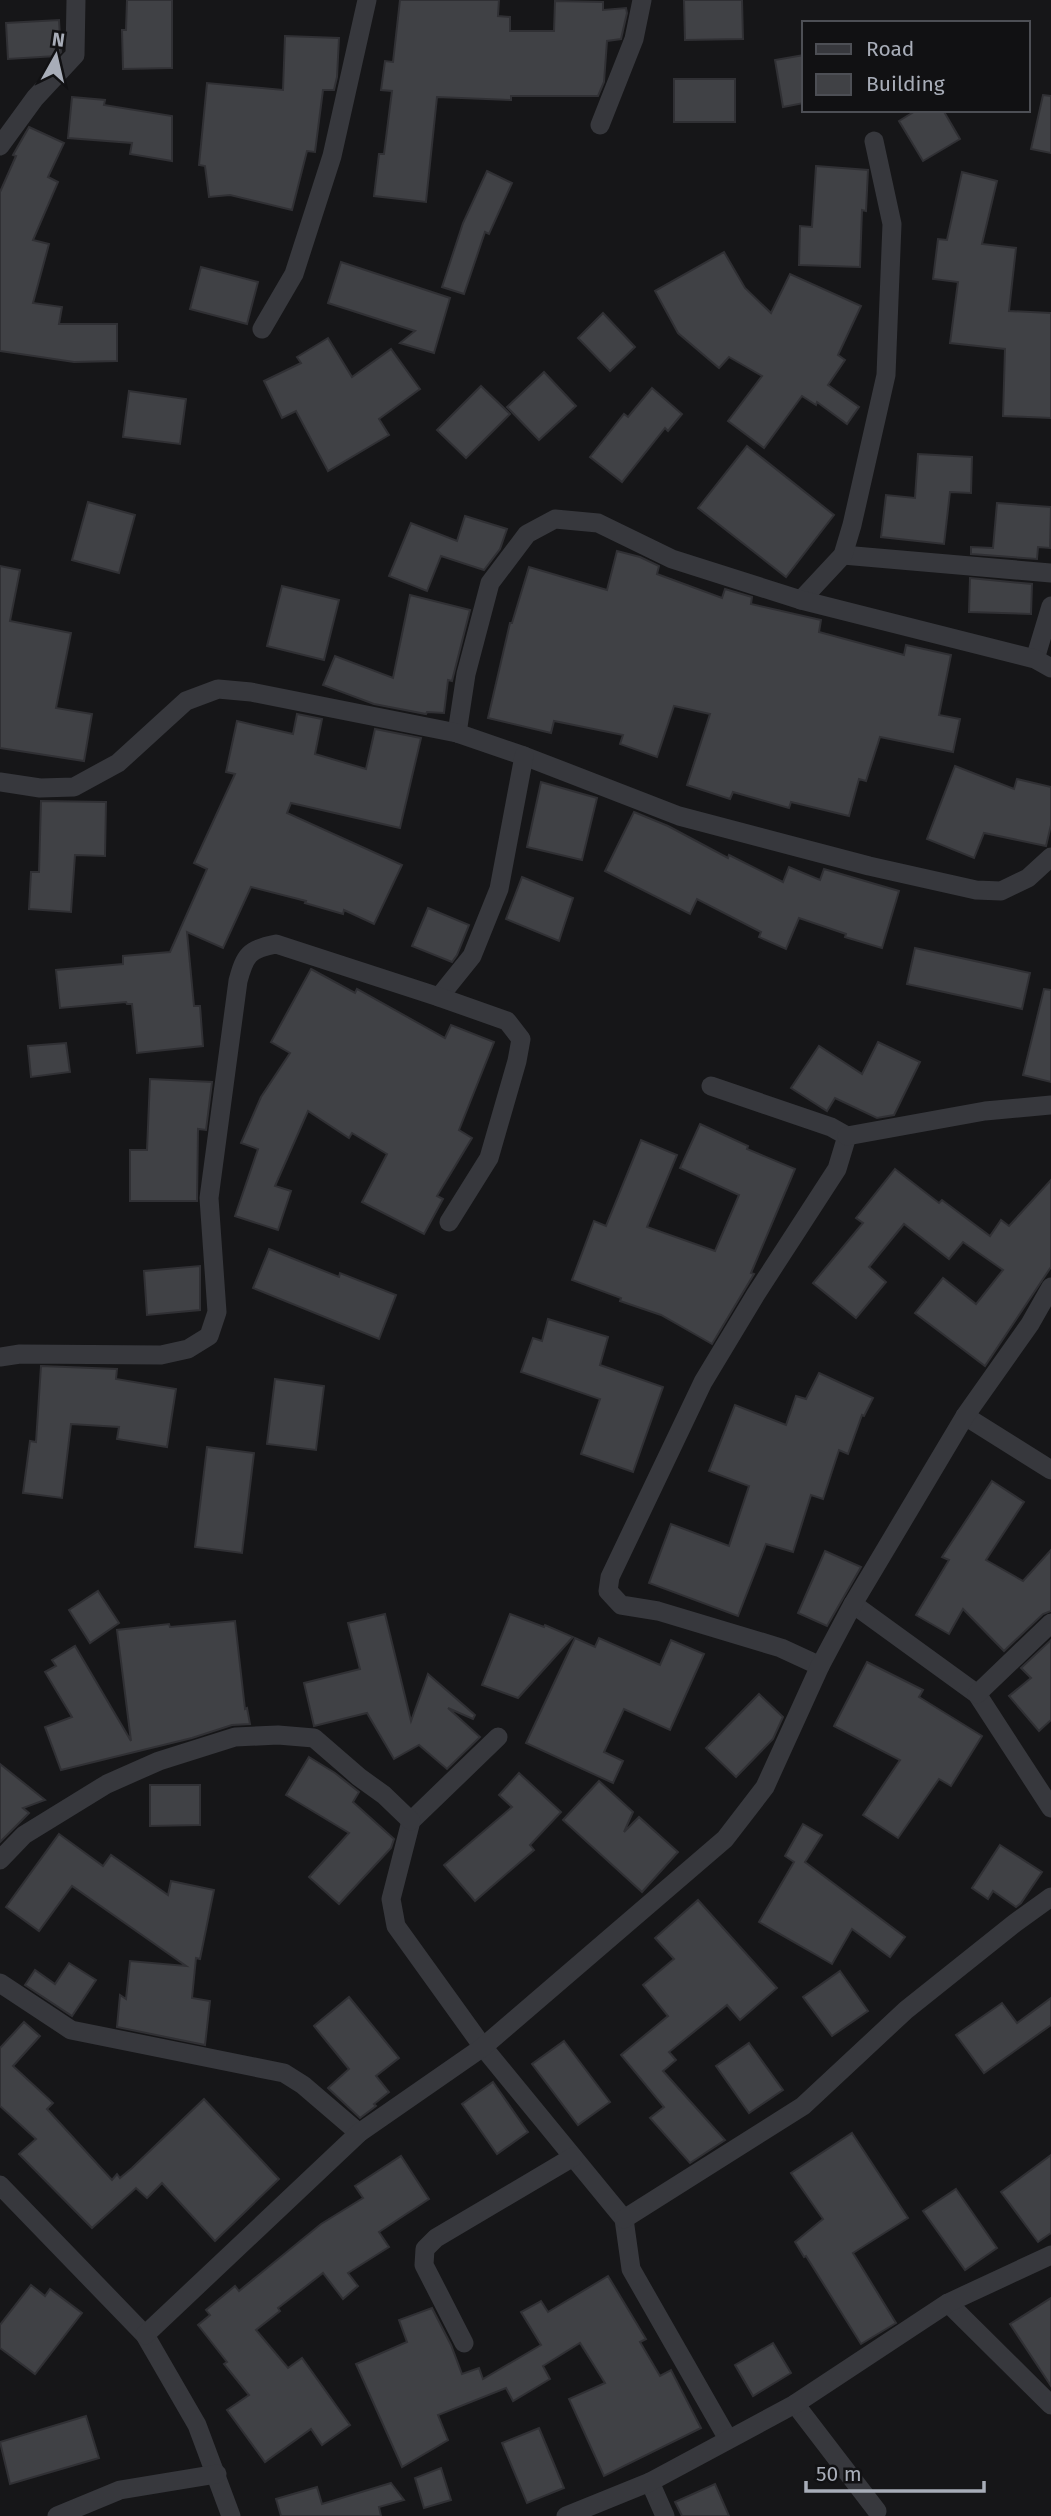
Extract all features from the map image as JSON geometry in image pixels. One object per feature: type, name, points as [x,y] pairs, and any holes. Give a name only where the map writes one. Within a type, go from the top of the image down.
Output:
[{"type":"street","points":[[0,146],[35,98],[75,55],[76,0]]},
{"type":"street","points":[[262,329],[294,274],[332,156],[367,0]]},
{"type":"street","points":[[600,125],[634,39],[642,0]]},
{"type":"street","points":[[801,600],[843,555],[886,375],[892,224],[874,141]]},
{"type":"street","points":[[457,733],[466,674],[490,583],[527,534],[555,519],[597,523],[672,559],[801,600],[1043,663],[1051,606]]},
{"type":"street","points":[[843,555],[1051,573]]},
{"type":"street","points":[[0,782],[40,788],[74,787],[118,763],[186,701],[218,689],[251,692],[457,733],[678,816],[869,866],[976,890],[1001,891],[1028,878],[1051,857]]},
{"type":"street","points":[[439,997],[472,956],[499,889],[524,756]]},
{"type":"street","points":[[0,1357],[20,1354],[161,1355],[188,1349],[209,1336],[217,1312],[209,1198],[238,981],[243,963],[255,948],[276,944],[439,997],[507,1021],[521,1039],[489,1158],[449,1222]]},
{"type":"street","points":[[711,1086],[831,1127],[848,1136],[985,1111],[1051,1105]]},
{"type":"street","points":[[820,1666],[782,1648],[658,1611],[621,1605],[608,1591],[610,1577],[703,1382],[756,1294],[837,1170],[848,1136]]},
{"type":"street","points":[[145,2335],[359,2133],[483,2047],[726,1839],[765,1787],[820,1666],[853,1604],[965,1416],[1030,1324],[1051,1287]]},
{"type":"street","points":[[965,1416],[1051,1470]]},
{"type":"street","points":[[853,1604],[977,1694],[1051,1808]]},
{"type":"street","points":[[977,1694],[1051,1623]]},
{"type":"street","points":[[0,1860],[24,1835],[107,1784],[159,1761],[235,1737],[278,1735],[314,1738],[384,1795],[411,1821]]},
{"type":"street","points":[[498,1737],[411,1821],[391,1899],[396,1926],[483,2047],[624,2218],[631,2269],[728,2439]]},
{"type":"street","points":[[624,2218],[803,2106],[906,2010],[1051,1897]]},
{"type":"street","points":[[0,1983],[71,2029],[284,2073],[303,2085],[359,2133]]},
{"type":"street","points":[[464,2343],[424,2265],[425,2249],[436,2238],[573,2157]]},
{"type":"street","points":[[0,2185],[145,2335],[197,2425],[231,2516]]},
{"type":"street","points":[[566,2516],[650,2482],[795,2404],[947,2303],[1051,2255]]},
{"type":"street","points":[[947,2303],[1051,2405]]},
{"type":"street","points":[[795,2404],[877,2511]]},
{"type":"street","points":[[57,2516],[120,2490],[216,2474]]},
{"type":"street","points":[[650,2482],[665,2516]]},
{"type":"building","points":[[127,0],[172,0],[172,68],[123,69],[122,30],[126,30]]},
{"type":"building","points":[[400,0],[499,0],[498,16],[510,17],[510,31],[554,31],[555,1],[603,2],[603,10],[626,8],[627,13],[621,39],[607,41],[604,82],[598,96],[511,96],[511,100],[437,97],[426,202],[374,196],[379,154],[384,154],[392,91],[381,90],[385,61],[393,62]]},
{"type":"building","points":[[684,0],[742,0],[743,39],[685,40]]},
{"type":"building","points":[[59,20],[61,52],[57,56],[8,59],[6,23]]},
{"type":"building","points":[[285,36],[339,38],[334,90],[323,90],[315,152],[307,151],[292,210],[230,195],[209,197],[205,166],[199,165],[207,83],[283,90]]},
{"type":"building","points":[[802,55],[802,103],[783,107],[775,60]]},
{"type":"building","points":[[674,79],[735,79],[735,122],[674,122]]},
{"type":"building","points":[[1043,95],[1051,96],[1051,153],[1031,149]]},
{"type":"building","points":[[72,97],[105,100],[104,105],[172,116],[172,161],[130,154],[132,143],[68,138]]},
{"type":"building","points":[[914,112],[944,112],[960,139],[923,161],[899,121]]},
{"type":"building","points":[[29,127],[64,143],[48,177],[58,182],[33,240],[49,244],[33,303],[62,307],[59,324],[117,324],[117,361],[74,362],[0,351],[0,192],[16,156],[13,155]]},
{"type":"building","points":[[816,166],[868,170],[866,211],[862,210],[860,267],[799,265],[800,226],[812,227]]},
{"type":"building","points":[[487,171],[512,183],[489,234],[485,232],[464,294],[442,287],[463,223]]},
{"type":"building","points":[[962,172],[997,181],[982,244],[1016,248],[1009,311],[1051,313],[1051,418],[1003,416],[1005,349],[950,343],[958,282],[933,279],[938,239],[947,240]]},
{"type":"building","points":[[724,252],[745,288],[771,313],[790,274],[861,306],[838,355],[845,360],[828,385],[859,407],[847,424],[817,402],[816,405],[802,396],[764,448],[728,421],[762,376],[729,357],[719,368],[678,333],[655,291]]},
{"type":"building","points":[[341,262],[450,298],[434,353],[400,343],[415,331],[328,303]]},
{"type":"building","points":[[201,267],[258,282],[247,324],[190,309]]},
{"type":"building","points":[[603,313],[635,347],[610,371],[578,338]]},
{"type":"building","points":[[328,338],[352,377],[391,349],[420,389],[379,419],[389,435],[328,471],[296,411],[282,418],[264,381],[301,363],[297,357]]},
{"type":"building","points":[[544,372],[576,406],[539,440],[507,407]]},
{"type":"building","points":[[481,386],[510,414],[466,458],[437,430]]},
{"type":"building","points":[[652,388],[682,414],[668,431],[665,428],[622,482],[590,457],[624,414],[628,417]]},
{"type":"building","points":[[129,391],[186,399],[180,444],[123,437]]},
{"type":"building","points":[[747,446],[834,515],[786,577],[698,508]]},
{"type":"building","points":[[918,454],[972,457],[971,493],[950,492],[944,544],[881,537],[886,495],[915,498]]},
{"type":"building","points":[[88,502],[135,515],[119,573],[72,560]]},
{"type":"building","points":[[997,503],[1051,507],[1050,548],[1038,547],[1037,559],[971,554],[971,547],[993,548]]},
{"type":"building","points":[[465,516],[507,529],[500,549],[484,570],[441,556],[427,591],[389,576],[411,523],[457,541]]},
{"type":"building","points":[[617,551],[659,566],[657,574],[722,598],[725,589],[752,597],[751,604],[821,620],[819,632],[904,655],[906,645],[951,655],[939,715],[960,719],[953,752],[880,737],[866,781],[859,779],[849,816],[791,802],[789,808],[733,792],[730,799],[687,785],[710,714],[674,706],[657,757],[620,744],[623,735],[554,721],[551,733],[488,718],[510,623],[529,567],[607,590]]},
{"type":"building","points":[[0,566],[20,570],[10,621],[71,633],[56,708],[92,714],[84,761],[0,748]]},
{"type":"building","points":[[970,578],[1032,584],[1031,614],[969,612]]},
{"type":"building","points":[[282,586],[339,600],[324,660],[267,646]]},
{"type":"building","points":[[410,595],[470,610],[452,681],[448,680],[444,713],[426,714],[374,704],[323,685],[335,656],[393,678]]},
{"type":"building","points":[[297,714],[322,719],[315,754],[366,769],[375,729],[421,738],[400,828],[291,803],[287,813],[402,865],[374,924],[344,910],[343,914],[251,887],[223,948],[187,932],[194,1006],[200,1006],[203,1046],[137,1053],[132,1004],[126,1002],[60,1008],[56,970],[123,964],[123,956],[170,952],[207,869],[194,863],[235,774],[226,772],[237,721],[293,734]]},
{"type":"building","points":[[955,766],[1014,789],[1017,779],[1051,787],[1051,825],[1046,846],[984,833],[974,858],[927,839]]},
{"type":"building","points":[[541,782],[597,798],[582,860],[527,847]]},
{"type":"building","points":[[41,801],[106,802],[105,856],[75,855],[71,912],[29,909],[31,872],[39,872]]},
{"type":"building","points":[[634,812],[783,882],[789,867],[820,880],[824,869],[899,891],[882,948],[845,937],[846,934],[799,918],[786,949],[759,937],[761,932],[697,899],[690,914],[605,871]]},
{"type":"building","points":[[522,877],[573,898],[559,941],[506,919]]},
{"type":"building","points":[[428,908],[469,925],[452,962],[412,946]]},
{"type":"building","points":[[915,948],[1030,973],[1022,1009],[907,984]]},
{"type":"building","points":[[311,969],[355,993],[357,989],[445,1038],[451,1025],[494,1042],[459,1130],[472,1138],[437,1196],[443,1199],[424,1234],[362,1202],[387,1154],[352,1133],[349,1138],[308,1111],[275,1186],[291,1191],[278,1230],[235,1216],[258,1149],[241,1143],[261,1097],[290,1053],[271,1042]]},
{"type":"building","points":[[1044,989],[1051,990],[1051,1082],[1023,1075]]},
{"type":"building","points":[[878,1042],[920,1062],[894,1115],[877,1118],[835,1098],[827,1111],[791,1088],[819,1046],[862,1074]]},
{"type":"building","points":[[66,1043],[70,1072],[31,1077],[28,1046]]},
{"type":"building","points":[[150,1079],[212,1082],[206,1130],[198,1129],[197,1201],[130,1201],[130,1150],[147,1150]]},
{"type":"building","points":[[700,1124],[748,1146],[747,1149],[795,1169],[751,1273],[754,1274],[712,1344],[661,1315],[572,1280],[594,1221],[606,1226],[641,1140],[677,1155],[647,1227],[715,1251],[739,1195],[680,1168]]},
{"type":"building","points":[[895,1169],[939,1203],[942,1200],[990,1236],[1001,1220],[1009,1226],[1051,1180],[1051,1267],[985,1366],[915,1313],[943,1278],[976,1304],[1003,1270],[963,1242],[949,1259],[904,1224],[869,1267],[886,1282],[856,1318],[813,1283],[863,1223],[856,1218]]},
{"type":"building","points":[[269,1249],[339,1277],[340,1273],[396,1295],[379,1339],[253,1288]]},
{"type":"building","points":[[200,1266],[200,1310],[147,1315],[144,1271]]},
{"type":"building","points":[[548,1319],[608,1337],[600,1365],[663,1387],[633,1472],[581,1454],[600,1399],[521,1372],[533,1338],[542,1341]]},
{"type":"building","points":[[41,1366],[117,1369],[116,1379],[176,1389],[167,1447],[117,1439],[119,1427],[71,1424],[62,1498],[23,1493],[30,1441],[36,1442]]},
{"type":"building","points":[[819,1373],[873,1398],[864,1416],[862,1415],[848,1454],[839,1450],[823,1499],[811,1495],[793,1552],[766,1544],[738,1616],[649,1583],[671,1524],[729,1546],[749,1486],[709,1471],[735,1405],[786,1425],[796,1396],[806,1399]]},
{"type":"building","points":[[275,1379],[324,1386],[316,1450],[267,1444]]},
{"type":"building","points":[[207,1447],[254,1453],[242,1553],[195,1547]]},
{"type":"building","points":[[992,1481],[1024,1502],[986,1560],[1023,1581],[1051,1550],[1051,1611],[1043,1614],[1004,1651],[963,1609],[949,1634],[916,1615],[949,1560],[942,1557]]},
{"type":"building","points":[[825,1551],[861,1567],[827,1626],[798,1613]]},
{"type":"building","points":[[98,1591],[119,1623],[90,1643],[69,1610]]},
{"type":"building","points":[[385,1614],[411,1721],[428,1674],[475,1715],[473,1719],[448,1708],[480,1737],[447,1769],[419,1745],[394,1759],[367,1713],[314,1726],[304,1683],[360,1669],[348,1623]]},
{"type":"building","points":[[510,1614],[573,1637],[518,1698],[482,1685]]},
{"type":"building","points":[[235,1621],[245,1709],[247,1708],[250,1724],[232,1725],[192,1738],[61,1770],[45,1727],[72,1717],[45,1672],[56,1666],[52,1660],[75,1646],[131,1741],[117,1630]]},
{"type":"building","points":[[575,1638],[595,1647],[599,1638],[660,1665],[671,1640],[704,1654],[670,1730],[624,1709],[604,1752],[623,1761],[613,1783],[526,1743]]},
{"type":"building","points":[[1051,1640],[1051,1720],[1039,1731],[1009,1696],[1031,1678],[1021,1668]]},
{"type":"building","points":[[867,1662],[923,1690],[919,1697],[982,1736],[951,1786],[939,1779],[898,1838],[863,1815],[900,1760],[834,1726]]},
{"type":"building","points":[[759,1694],[783,1717],[773,1739],[736,1777],[706,1748]]},
{"type":"building","points":[[309,1757],[359,1792],[353,1802],[394,1839],[391,1848],[339,1904],[309,1877],[349,1833],[286,1795]]},
{"type":"building","points":[[0,1764],[45,1800],[23,1808],[29,1813],[0,1842]]},
{"type":"building","points":[[519,1773],[561,1812],[530,1845],[534,1850],[475,1901],[444,1865],[512,1807],[499,1795]]},
{"type":"building","points":[[599,1781],[633,1812],[624,1832],[639,1817],[678,1852],[642,1892],[563,1820]]},
{"type":"building","points":[[150,1785],[200,1785],[200,1825],[150,1826]]},
{"type":"building","points":[[803,1824],[822,1835],[805,1862],[905,1937],[890,1957],[852,1929],[832,1964],[759,1922],[794,1862],[785,1856]]},
{"type":"building","points":[[59,1834],[103,1866],[111,1855],[168,1895],[171,1881],[214,1890],[200,1959],[196,1958],[192,1998],[210,2001],[205,2045],[117,2027],[120,1995],[126,1999],[130,1961],[186,1966],[72,1886],[39,1931],[6,1907]]},
{"type":"building","points":[[1000,1845],[1042,1872],[1016,1907],[993,1891],[988,1899],[972,1888]]},
{"type":"building","points":[[698,1900],[777,1988],[740,2020],[727,2005],[669,2052],[676,2060],[663,2071],[725,2140],[690,2163],[650,2118],[664,2107],[621,2055],[668,2016],[643,1985],[674,1959],[655,1938]]},
{"type":"building","points":[[69,1963],[96,1980],[72,2016],[25,1985],[35,1970],[55,1984]]},
{"type":"building","points":[[840,1971],[868,2011],[832,2036],[803,1997]]},
{"type":"building","points":[[349,1997],[399,2058],[376,2076],[389,2092],[360,2118],[328,2088],[349,2069],[314,2026]]},
{"type":"building","points":[[1051,1998],[1051,2025],[984,2073],[956,2035],[1002,2003],[1017,2023]]},
{"type":"building","points":[[24,2022],[40,2036],[13,2066],[53,2103],[47,2109],[112,2180],[117,2174],[120,2178],[132,2168],[204,2099],[279,2179],[215,2241],[162,2183],[147,2198],[136,2188],[92,2228],[19,2154],[36,2139],[0,2106],[0,2048]]},
{"type":"building","points":[[564,2041],[610,2102],[578,2125],[532,2064]]},
{"type":"building","points":[[749,2043],[783,2090],[749,2113],[716,2066]]},
{"type":"building","points":[[493,2082],[528,2132],[497,2154],[462,2104]]},
{"type":"building","points":[[852,2133],[908,2218],[853,2253],[896,2323],[861,2344],[795,2242],[823,2219],[791,2173]]},
{"type":"building","points":[[1051,2155],[1051,2233],[1038,2242],[1001,2192]]},
{"type":"building","points":[[401,2156],[429,2199],[379,2232],[389,2247],[348,2273],[358,2286],[343,2299],[323,2273],[278,2308],[280,2311],[256,2330],[288,2368],[302,2358],[350,2425],[322,2445],[311,2429],[265,2462],[227,2410],[249,2395],[198,2325],[210,2315],[206,2310],[235,2286],[239,2291],[321,2224],[363,2198],[355,2186]]},
{"type":"building","points":[[956,2189],[997,2248],[965,2270],[923,2211]]},
{"type":"building","points":[[608,2276],[646,2339],[640,2342],[660,2376],[671,2370],[701,2428],[604,2476],[569,2399],[605,2383],[580,2343],[543,2366],[550,2379],[513,2401],[506,2388],[438,2415],[448,2440],[402,2467],[356,2364],[407,2342],[399,2320],[432,2308],[462,2374],[479,2368],[483,2379],[541,2345],[521,2312],[541,2301],[548,2312]]},
{"type":"building","points":[[31,2285],[45,2296],[50,2289],[82,2313],[35,2374],[0,2348],[0,2325]]},
{"type":"building","points":[[1051,2298],[1051,2386],[1010,2324]]},
{"type":"building","points":[[773,2343],[791,2373],[753,2396],[735,2365]]},
{"type":"building","points":[[86,2416],[99,2458],[10,2484],[0,2442]]},
{"type":"building","points":[[539,2428],[564,2488],[527,2503],[502,2443]]},
{"type":"building","points":[[441,2468],[451,2500],[424,2508],[415,2478]]},
{"type":"building","points":[[391,2483],[404,2500],[379,2507],[381,2516],[281,2516],[276,2499],[317,2487],[322,2504]]},
{"type":"building","points":[[715,2484],[729,2516],[682,2516],[675,2502]]}]
